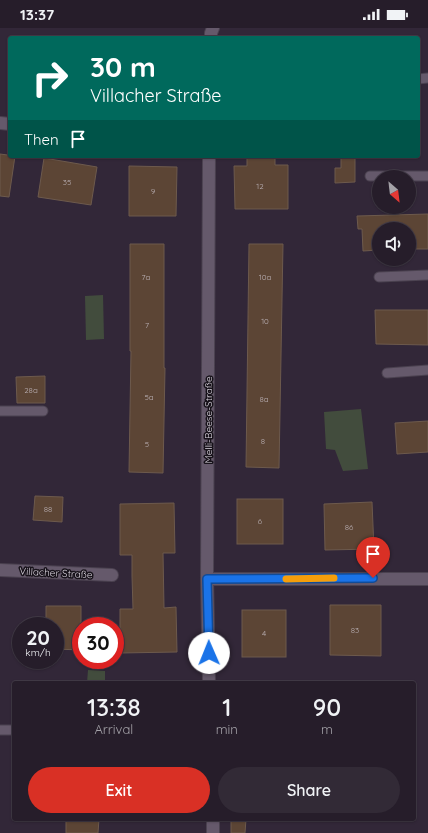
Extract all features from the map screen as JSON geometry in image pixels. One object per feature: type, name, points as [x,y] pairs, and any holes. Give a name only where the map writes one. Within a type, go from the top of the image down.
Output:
[{"type":"street","name":"Melli-Beese-Straße","points":[[209,158],[207,579],[210,681]]},
{"type":"street","name":"Villacher Straße","points":[[0,570],[112,575]]},
{"type":"street","points":[[207,579],[428,579]]},
{"type":"street","points":[[212,821],[213,833]]},
{"type":"lane","points":[[370,176],[428,176]]},
{"type":"lane","points":[[379,277],[428,275]]},
{"type":"lane","points":[[387,373],[428,370]]},
{"type":"lane","points":[[0,411],[43,411]]},
{"type":"lane","points":[[0,730],[12,730]]},
{"type":"green space","points":[[103,295],[104,339],[86,340],[85,296]]},
{"type":"green space","points":[[361,409],[368,469],[343,471],[335,450],[326,449],[324,412]]},
{"type":"green space","points":[[88,670],[105,671],[105,681],[87,681]]},
{"type":"building","points":[[0,154],[8,155],[8,158],[15,158],[9,197],[0,196]]},
{"type":"building","points":[[44,158],[97,167],[91,205],[38,197]]},
{"type":"building","points":[[247,158],[275,158],[275,165],[288,165],[288,209],[235,209],[234,166],[247,166]]},
{"type":"building","points":[[341,158],[355,158],[355,182],[335,183],[335,168],[341,168]]},
{"type":"building","points":[[129,166],[177,167],[176,216],[129,216]]},
{"type":"building","points":[[428,214],[428,249],[416,249],[416,222],[372,222],[372,250],[363,251],[362,229],[358,229],[357,216]]},
{"type":"building","points":[[130,244],[164,244],[165,368],[163,473],[129,472],[131,351]]},
{"type":"building","points":[[249,244],[283,244],[279,468],[246,467]]},
{"type":"building","points":[[375,310],[428,310],[428,345],[376,344]]},
{"type":"building","points":[[45,376],[45,403],[17,403],[16,377]]},
{"type":"building","points":[[428,421],[428,452],[397,454],[395,423]]},
{"type":"building","points":[[35,496],[63,497],[62,522],[33,520]]},
{"type":"building","points":[[237,499],[283,499],[283,544],[237,544]]},
{"type":"building","points":[[372,502],[374,549],[325,550],[324,504]]},
{"type":"building","points":[[174,503],[175,553],[163,553],[164,608],[176,607],[177,652],[124,653],[124,617],[120,617],[120,609],[133,609],[132,555],[120,555],[120,504]]},
{"type":"building","points":[[330,605],[381,605],[381,656],[330,655]]},
{"type":"building","points":[[46,606],[81,606],[81,617],[72,617],[72,650],[64,649],[64,617],[46,617]]},
{"type":"building","points":[[242,610],[286,610],[286,657],[242,657]]},
{"type":"building","points":[[66,821],[99,821],[98,833],[66,833]]},
{"type":"building","points":[[231,821],[246,821],[245,833],[231,833]]},
{"type":"slow traffic","points":[[286,579],[334,578]]},
{"type":"route","points":[[209,653],[207,579],[373,578]]}]
